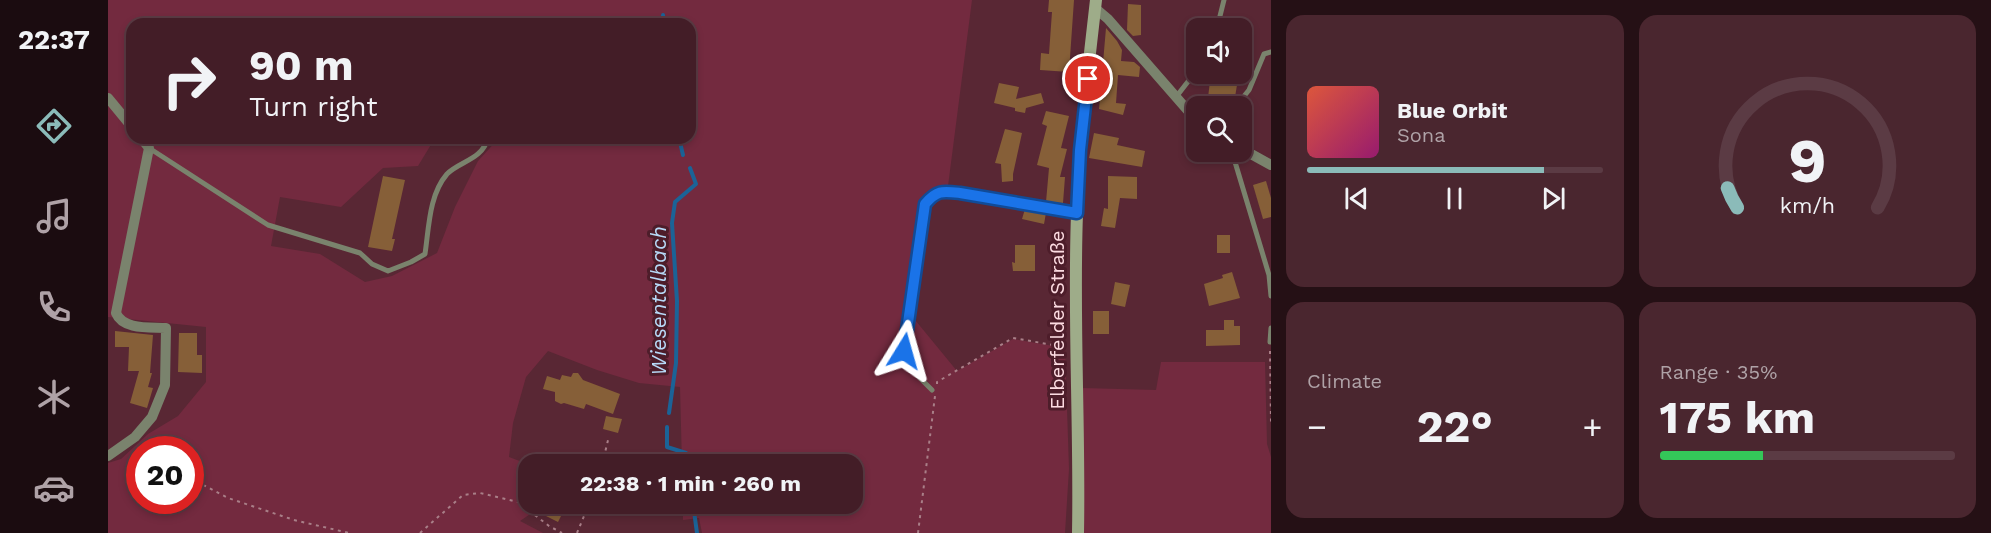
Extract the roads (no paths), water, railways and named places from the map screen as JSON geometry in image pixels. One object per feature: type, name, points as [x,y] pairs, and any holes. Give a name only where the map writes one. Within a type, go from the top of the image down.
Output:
[{"type":"main road","name":"Elberfelder Straße","points":[[1078,533],[1075,332],[1077,213],[1080,150],[1095,4]]},
{"type":"street","points":[[1095,4],[1186,110]]},
{"type":"street","points":[[108,98],[126,120]]},
{"type":"street","points":[[108,456],[135,437],[152,417],[165,385],[166,328],[128,325],[119,320],[116,313],[149,148],[146,144]]},
{"type":"street","points":[[1252,155],[1271,165]]},
{"type":"lane","points":[[1219,18],[1224,0]]},
{"type":"lane","points":[[1244,96],[1249,90],[1264,54],[1271,52]]},
{"type":"lane","points":[[1175,98],[1186,84]]},
{"type":"lane","points":[[149,148],[268,225],[360,253],[372,264],[388,271],[426,254],[433,199],[448,173],[473,159],[485,144]]},
{"type":"lane","points":[[1235,162],[1269,275],[1271,296]]},
{"type":"lane","points":[[932,390],[911,369],[904,351],[925,204],[932,196],[942,191],[1077,213]]},
{"type":"lane","points":[[1270,342],[1271,328]]},
{"type":"waterway","name":"Wiesentalbach","points":[[680,144],[683,155]]},
{"type":"waterway","name":"Wiesentalbach","points":[[669,413],[676,363],[677,301],[672,223],[675,202],[696,184],[690,168]]},
{"type":"waterway","name":"Wiesentalbach","points":[[667,427],[667,447],[686,454]]},
{"type":"waterway","name":"Wiesentalbach","points":[[694,514],[697,533]]}]
